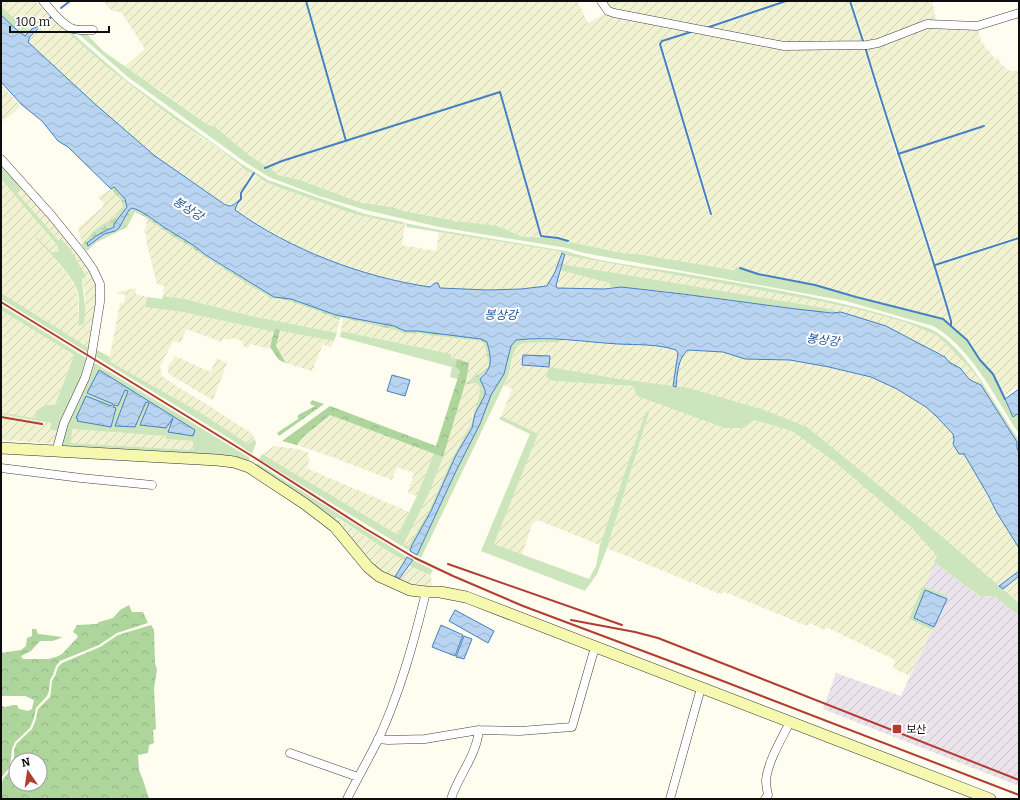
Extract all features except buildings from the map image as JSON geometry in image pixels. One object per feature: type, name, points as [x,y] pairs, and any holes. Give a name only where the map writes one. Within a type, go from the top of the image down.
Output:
[{"type":"main road","points":[[1,448],[217,460],[234,462],[249,467],[305,504],[335,527],[368,567],[379,576],[394,583],[410,590],[440,592],[466,597],[990,799]]},
{"type":"street","points":[[43,1],[63,23],[70,28],[78,30],[93,30]]},
{"type":"street","points":[[601,1],[608,11],[614,14],[784,46],[867,45],[878,43],[927,24],[977,26],[1019,12]]},
{"type":"street","points":[[1,159],[52,216],[81,252],[100,284],[100,302],[91,358],[85,378],[64,423],[56,452]]},
{"type":"street","points":[[1,468],[152,485]]},
{"type":"street","points":[[347,799],[378,739],[397,693],[417,630],[426,592]]},
{"type":"street","points":[[378,739],[425,739],[479,730],[520,731],[572,727],[595,647]]},
{"type":"street","points":[[670,799],[701,688]]},
{"type":"street","points":[[765,799],[768,795],[766,780],[769,769],[790,722]]},
{"type":"street","points":[[451,799],[473,754],[477,743],[479,730]]},
{"type":"street","points":[[290,753],[358,777]]},
{"type":"shaded area","points":[[934,562],[981,597],[994,596],[1019,616],[1019,786],[823,709],[836,673],[901,696],[948,596],[923,586]]},
{"type":"green space","points":[[1,1],[35,1],[49,16],[32,29],[23,28],[1,6]]},
{"type":"green space","points":[[103,1],[305,1],[345,141],[266,166],[250,156],[214,126],[208,125],[157,88],[145,82],[124,67],[145,49],[121,12],[112,11]]},
{"type":"green space","points":[[307,1],[577,1],[588,23],[608,12],[695,30],[663,39],[659,43],[709,213],[712,215],[661,42],[698,31],[750,41],[863,47],[896,154],[934,266],[950,324],[943,319],[815,284],[740,268],[727,269],[637,254],[627,254],[570,242],[565,238],[542,234],[500,91],[347,140]]},
{"type":"green space","points":[[604,1],[781,1],[702,27],[616,11]]},
{"type":"green space","points":[[789,1],[849,1],[862,42],[787,42],[707,28]]},
{"type":"green space","points":[[852,1],[932,1],[936,20],[926,21],[874,40],[865,41]]},
{"type":"green space","points":[[1,6],[23,27],[32,29],[25,36],[18,31],[1,15]]},
{"type":"green space","points":[[54,16],[126,80],[243,165],[268,180],[365,214],[403,222],[405,225],[354,214],[275,186],[264,181],[254,173],[247,171],[217,147],[175,119],[106,66],[51,18]]},
{"type":"green space","points":[[51,18],[106,66],[137,90],[205,140],[217,147],[240,166],[254,173],[240,193],[240,197],[236,203],[228,207],[155,156],[95,104],[28,42],[31,35]]},
{"type":"green space","points":[[919,27],[978,29],[981,41],[994,58],[998,59],[1003,66],[1010,71],[1019,70],[1019,236],[936,263],[899,154],[985,127],[984,125],[899,153],[866,47]]},
{"type":"green space","points":[[74,30],[85,32],[103,51],[208,125],[214,126],[250,156],[266,166],[264,168],[269,167],[278,175],[300,180],[362,203],[392,207],[403,211],[455,221],[496,226],[522,236],[553,237],[568,243],[570,242],[627,254],[637,254],[734,270],[736,267],[758,274],[815,285],[856,298],[943,320],[963,336],[993,375],[1013,417],[1019,413],[1019,433],[972,361],[953,341],[933,326],[846,301],[584,253],[567,248],[439,227],[366,210],[319,196],[269,177],[245,162],[128,77]]},
{"type":"green space","points":[[1,85],[21,106],[1,123]]},
{"type":"green space","points":[[499,93],[540,236],[534,238],[516,235],[501,227],[456,222],[403,211],[392,207],[362,203],[300,180],[278,175],[269,167],[282,162]]},
{"type":"green space","points":[[1,163],[21,187],[17,193],[58,240],[62,240],[71,250],[86,277],[82,279],[85,310],[84,324],[79,326],[79,296],[75,286],[60,264],[36,238],[37,237],[53,253],[55,251],[59,252],[57,245],[1,179]]},
{"type":"green space","points":[[256,174],[264,181],[275,186],[354,214],[405,225],[402,245],[436,251],[439,232],[558,251],[561,253],[559,263],[547,286],[521,289],[488,290],[439,288],[438,283],[435,283],[430,287],[348,268],[294,245],[234,210],[242,200],[243,193]]},
{"type":"green space","points":[[1,179],[57,245],[59,252],[53,253],[38,237],[76,287],[78,296],[78,319],[84,308],[85,293],[82,279],[86,277],[62,240],[58,240],[16,193],[21,187],[43,210],[93,274],[98,292],[91,349],[1,293]]},
{"type":"green space","points":[[114,187],[124,198],[126,202],[125,208],[114,224],[115,227],[98,235],[87,243],[88,245],[104,234],[115,231],[123,222],[129,210],[132,208],[139,210],[198,248],[204,255],[274,297],[291,299],[336,315],[394,326],[405,331],[417,331],[481,339],[487,342],[490,353],[490,367],[481,379],[484,387],[480,390],[479,386],[475,383],[465,385],[469,380],[489,366],[485,345],[481,341],[418,333],[405,334],[395,330],[343,318],[339,320],[286,300],[270,298],[169,234],[149,219],[135,212],[127,227],[97,242],[87,251],[82,245],[88,237],[99,227],[113,219],[123,207],[121,200],[111,189]]},
{"type":"green space","points":[[111,189],[121,200],[123,207],[119,214],[111,221],[96,229],[82,245],[78,228],[102,208],[104,204],[98,197]]},
{"type":"green space","points":[[148,217],[169,233],[258,290],[263,295],[279,300],[286,300],[339,320],[337,333],[251,316],[185,299],[163,296],[164,286],[157,284],[146,234],[144,233]]},
{"type":"green space","points":[[405,223],[566,251],[609,262],[682,273],[808,296],[901,319],[931,329],[942,336],[962,355],[979,377],[1011,429],[1019,439],[1019,452],[1017,442],[981,385],[979,379],[966,364],[938,336],[905,322],[824,302],[565,255],[558,251],[407,227]]},
{"type":"green space","points":[[1019,238],[1019,385],[1006,395],[1003,393],[994,374],[980,360],[968,340],[952,325],[952,320],[936,265]]},
{"type":"green space","points":[[565,255],[824,302],[905,322],[938,336],[966,364],[979,379],[981,385],[970,380],[960,368],[949,362],[945,357],[897,331],[841,312],[835,312],[836,310],[567,265],[562,263]]},
{"type":"green space","points":[[562,263],[836,310],[835,312],[821,312],[664,291],[611,287],[609,283],[560,270]]},
{"type":"green space","points":[[560,270],[609,283],[611,287],[604,289],[557,288],[556,285]]},
{"type":"green space","points":[[135,288],[136,294],[147,297],[145,307],[183,312],[274,332],[269,349],[251,344],[248,348],[243,346],[242,341],[232,338],[229,340],[224,338],[222,342],[186,329],[181,342],[173,341],[160,367],[162,376],[251,433],[255,439],[248,444],[201,413],[109,361],[120,303],[124,303],[125,295],[118,294],[118,292]]},
{"type":"green space","points":[[1,293],[91,349],[90,354],[1,299]]},
{"type":"green space","points":[[163,296],[185,299],[251,316],[337,333],[334,341],[276,330],[274,332],[183,312],[145,307],[147,297],[162,299]]},
{"type":"green space","points":[[1,305],[88,359],[83,376],[57,431],[50,430],[51,423],[1,414],[1,408],[3,413],[35,418],[36,411],[45,405],[55,405],[74,355],[1,310]]},
{"type":"green space","points":[[1,310],[74,355],[55,405],[35,418],[2,413]]},
{"type":"green space","points":[[343,318],[395,330],[405,334],[418,333],[481,341],[485,345],[489,366],[483,372],[466,381],[469,363],[451,358],[451,354],[341,331]]},
{"type":"green space","points":[[276,329],[280,330],[276,346],[286,363],[279,360],[270,347]]},
{"type":"green space","points":[[280,330],[334,341],[331,348],[323,344],[312,371],[286,363],[276,346]]},
{"type":"green space","points":[[341,331],[451,354],[451,358],[457,359],[455,366],[460,370],[458,379],[450,377],[452,367],[340,337]]},
{"type":"green space","points":[[516,340],[563,340],[559,342],[524,343],[516,348],[508,376],[421,558],[417,555],[456,471],[480,424],[491,395],[504,374],[511,346]]},
{"type":"green space","points":[[563,340],[670,348],[677,350],[678,353],[673,386],[613,378],[554,381],[633,386],[637,396],[744,428],[754,420],[792,431],[835,462],[912,528],[938,556],[910,619],[932,630],[910,676],[893,668],[895,660],[828,628],[824,630],[810,623],[807,626],[725,592],[720,594],[607,548],[649,412],[646,411],[600,545],[538,520],[532,524],[522,555],[494,544],[538,434],[501,416],[512,389],[503,385],[511,368],[514,349],[519,344],[524,343],[559,342]]},
{"type":"green space","points":[[97,350],[110,357],[109,361],[201,413],[248,444],[255,439],[256,443],[252,454],[232,440],[95,356]]},
{"type":"green space","points":[[688,350],[723,352],[745,359],[790,360],[850,371],[871,377],[897,389],[926,407],[953,434],[953,444],[964,454],[970,463],[997,513],[1019,548],[1019,571],[999,586],[946,540],[807,427],[739,403],[689,388],[676,387],[678,369],[684,352]]},
{"type":"green space","points":[[175,356],[210,372],[217,358],[227,363],[213,400],[168,373],[168,367]]},
{"type":"green space","points":[[457,359],[469,363],[466,381],[443,457],[330,415],[303,437],[297,445],[282,441],[330,406],[436,446],[460,371],[455,366]]},
{"type":"green space","points":[[93,362],[250,458],[248,462],[228,456],[62,446],[60,445],[67,420]],"holes":[[[99,370],[195,431],[168,429],[173,418],[140,425],[149,403],[146,401],[115,426],[128,391],[125,390],[118,405],[114,404],[113,407],[77,420],[112,406],[113,404],[87,393]],[[72,429],[165,436],[166,439],[193,441],[193,450],[71,443]]]},
{"type":"green space","points":[[549,367],[613,378],[689,388],[764,410],[807,427],[946,540],[1019,603],[1019,616],[994,596],[981,597],[934,562],[937,556],[912,528],[835,462],[792,431],[754,420],[744,428],[725,428],[637,396],[633,386],[554,381],[546,377]]},
{"type":"green space","points":[[475,383],[479,386],[480,390],[478,402],[472,415],[472,422],[451,461],[429,511],[409,545],[403,547],[430,491],[443,457],[465,385]]},
{"type":"green space","points":[[484,387],[485,395],[475,414],[472,428],[456,455],[431,511],[410,551],[259,459],[262,454],[398,535],[417,496],[434,453],[443,457],[430,491],[403,546],[409,545],[429,511],[451,461],[472,422],[480,390]]},
{"type":"green space","points":[[312,400],[324,404],[279,436],[277,433],[298,419],[298,415],[315,406],[310,404]]},
{"type":"green space","points":[[646,411],[649,412],[607,548],[597,574],[585,591],[481,551],[530,434],[499,419],[501,416],[538,434],[494,544],[589,579],[596,566],[600,545]]},
{"type":"green space","points":[[1,414],[51,423],[50,430],[57,431],[55,444],[1,440]]},
{"type":"green space","points":[[330,415],[434,453],[417,496],[408,493],[414,473],[397,467],[392,480],[297,445],[303,437]]},
{"type":"green space","points":[[72,429],[165,436],[166,439],[193,441],[193,450],[70,443]]},
{"type":"green space","points":[[274,446],[298,449],[309,453],[308,458],[310,459],[306,468],[409,512],[398,535],[262,454]]},
{"type":"green space","points":[[257,463],[407,557],[405,561],[337,517],[334,520],[309,501],[255,467]]},
{"type":"green space","points":[[336,517],[405,561],[393,579],[379,570],[362,552],[334,520]]},
{"type":"green space","points":[[413,560],[433,570],[430,575],[410,566]]},
{"type":"green space","points":[[410,566],[430,575],[433,587],[408,583],[399,579]]},
{"type":"green space","points":[[1019,576],[1019,603],[1003,589]]},
{"type":"green space","points":[[923,586],[948,596],[947,599],[926,590],[914,618],[934,627],[932,630],[909,619]]},
{"type":"green space","points":[[129,605],[132,612],[143,612],[148,623],[117,633],[99,645],[60,661],[56,666],[50,680],[47,696],[36,708],[30,728],[15,742],[12,752],[8,752],[8,769],[1,778],[1,706],[6,707],[17,705],[19,709],[28,711],[32,709],[34,700],[25,696],[1,696],[1,653],[21,650],[26,646],[27,638],[32,636],[32,629],[36,629],[38,634],[62,637],[49,641],[40,641],[31,651],[21,656],[23,659],[48,659],[56,657],[62,654],[78,637],[73,632],[77,625],[97,624],[113,618],[120,610]]},
{"type":"green space","points":[[151,625],[154,630],[155,663],[157,670],[154,688],[156,729],[153,730],[154,743],[149,745],[148,753],[138,755],[139,770],[149,799],[1,799],[3,779],[8,773],[8,792],[48,792],[48,752],[14,752],[14,749],[17,743],[32,729],[38,709],[50,697],[52,681],[58,667],[62,663],[100,647],[118,635]]},
{"type":"water","name":"봉상강","points":[[1,15],[25,36],[32,29],[41,25],[30,37],[28,42],[95,104],[155,156],[224,204],[230,206],[238,202],[235,210],[280,238],[328,260],[353,269],[430,287],[435,283],[438,283],[440,288],[488,290],[521,289],[547,286],[555,272],[562,253],[565,255],[556,285],[557,288],[604,289],[621,287],[796,309],[832,313],[841,312],[886,326],[945,357],[949,362],[960,368],[970,380],[981,385],[1017,442],[1019,452],[1019,548],[997,513],[964,454],[959,454],[953,444],[953,434],[926,407],[897,389],[871,377],[790,360],[745,359],[723,352],[688,350],[680,362],[676,387],[673,386],[678,353],[676,350],[655,346],[529,339],[516,340],[511,346],[504,374],[491,395],[480,424],[456,471],[417,555],[410,551],[412,545],[431,511],[456,455],[472,428],[475,414],[485,395],[485,390],[480,379],[488,370],[490,362],[490,353],[487,342],[481,339],[417,331],[405,331],[394,326],[336,315],[291,299],[274,297],[204,254],[146,215],[132,208],[129,210],[119,228],[115,231],[104,234],[88,246],[87,243],[95,237],[114,227],[114,224],[127,207],[125,199],[114,187],[111,189],[68,147],[58,141],[42,121],[22,105],[1,82]]},
{"type":"water","points":[[523,355],[550,356],[549,367],[522,365]]},
{"type":"water","points":[[99,370],[195,430],[193,436],[168,432],[173,418],[166,428],[140,425],[149,403],[146,402],[135,427],[115,426],[128,391],[125,390],[118,406],[114,405],[113,407],[116,408],[111,427],[77,421],[78,419],[76,418],[86,396],[111,406],[113,404],[87,393]]},
{"type":"water","points":[[392,375],[410,380],[405,396],[387,391]]},
{"type":"water","points":[[1019,389],[1019,413],[1013,417],[1005,399]]},
{"type":"water","points":[[407,557],[413,560],[399,579],[395,577]]},
{"type":"water","points":[[1019,571],[1019,576],[1003,589],[999,586]]},
{"type":"water","points":[[925,590],[947,599],[934,627],[914,618]]},
{"type":"water","points":[[455,610],[494,631],[488,643],[449,621]]},
{"type":"water","points":[[441,625],[463,635],[455,656],[432,647]]},
{"type":"water","points":[[464,636],[472,639],[464,659],[456,657]]},
{"type":"waterway","points":[[61,8],[70,1]]},
{"type":"waterway","points":[[306,1],[346,141]]},
{"type":"waterway","points":[[706,28],[786,1]]},
{"type":"waterway","points":[[850,1],[863,41]]},
{"type":"waterway","points":[[41,25],[51,17]]},
{"type":"waterway","points":[[694,31],[662,41],[660,44],[711,214]]},
{"type":"waterway","points":[[865,47],[930,252],[951,325]]},
{"type":"waterway","points":[[265,168],[282,161],[500,92],[541,236],[568,241]]},
{"type":"waterway","points":[[898,154],[984,126]]},
{"type":"waterway","points":[[238,202],[241,199],[241,193],[254,173]]},
{"type":"waterway","points":[[935,265],[1019,238]]},
{"type":"waterway","points":[[740,268],[758,274],[815,285],[943,319],[967,340],[980,360],[993,374],[1005,399]]},
{"type":"railway","points":[[1,302],[415,558],[523,606],[1019,795]]},
{"type":"railway","points":[[1,417],[42,424]]},
{"type":"railway","points":[[448,564],[622,625]]},
{"type":"railway","points":[[571,620],[635,632],[658,638],[1019,780]]},
{"type":"place","name":"보산","points":[[897,729]]}]
